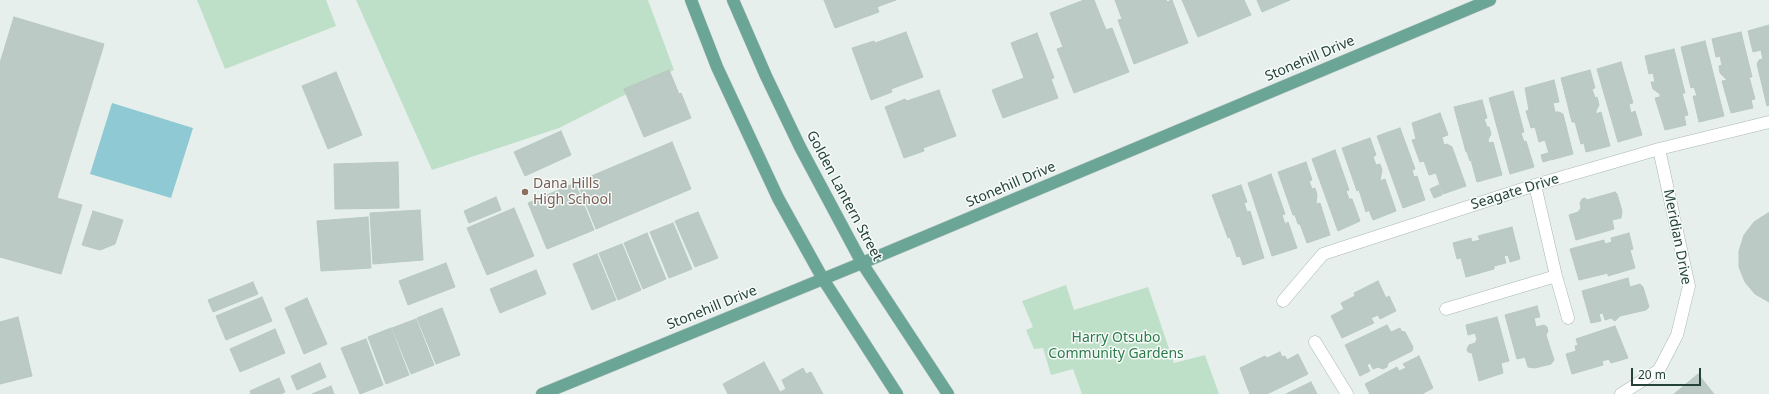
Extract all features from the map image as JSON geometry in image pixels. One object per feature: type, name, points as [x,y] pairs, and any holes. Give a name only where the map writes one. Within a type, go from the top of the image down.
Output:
[{"type":"main road","points":[[691,0],[717,67],[744,128],[778,198],[823,279],[897,394]]},
{"type":"main road","name":"Golden Lantern Street","points":[[733,0],[766,76],[800,147],[862,263],[948,394]]},
{"type":"main road","name":"Stonehill Drive","points":[[542,394],[862,263],[1490,0]]},
{"type":"street","name":"Seagate Drive","points":[[1283,301],[1323,254],[1535,185],[1659,149],[1769,122]]},
{"type":"street","name":"Meridian Drive","points":[[1621,394],[1659,370],[1677,335],[1689,286],[1659,149]]},
{"type":"street","points":[[1535,185],[1556,276],[1568,318]]},
{"type":"street","points":[[1446,310],[1556,276]]},
{"type":"street","points":[[1315,342],[1347,394]]},
{"type":"green space","points":[[197,0],[326,0],[336,26],[225,69]]},
{"type":"green space","points":[[356,0],[648,0],[674,70],[559,128],[432,170]]},
{"type":"green space","name":"Harry Otsubo Community Gardens","points":[[1066,285],[1074,310],[1148,287],[1174,363],[1205,355],[1219,394],[1082,394],[1073,369],[1051,375],[1043,348],[1034,349],[1026,330],[1033,327],[1022,301]]},
{"type":"water","points":[[112,103],[193,128],[171,198],[90,174]]},
{"type":"building","points":[[824,0],[896,0],[877,7],[879,12],[835,28]]},
{"type":"building","points":[[1084,0],[1094,0],[1106,30],[1112,28],[1129,72],[1074,93],[1057,49],[1063,47],[1050,13]]},
{"type":"building","points":[[1115,0],[1166,0],[1167,2],[1172,0],[1188,43],[1134,64],[1118,20],[1122,19]]},
{"type":"building","points":[[1182,0],[1244,0],[1251,15],[1198,37]]},
{"type":"building","points":[[1257,0],[1290,0],[1262,12]]},
{"type":"building","points":[[14,17],[104,44],[57,198],[82,205],[61,274],[0,257],[0,63]]},
{"type":"building","points":[[1769,25],[1769,105],[1767,106],[1757,64],[1759,60],[1763,59],[1761,50],[1753,52],[1748,31]]},
{"type":"building","points":[[906,32],[923,77],[891,89],[892,92],[871,100],[852,48],[874,41],[875,43]]},
{"type":"building","points":[[1741,32],[1752,77],[1749,77],[1755,99],[1751,100],[1753,108],[1731,113],[1722,81],[1727,80],[1720,73],[1719,66],[1722,65],[1720,56],[1716,57],[1712,39]]},
{"type":"building","points":[[1037,33],[1054,78],[1051,79],[1058,98],[1003,118],[992,90],[1024,78],[1011,43]]},
{"type":"building","points":[[1705,41],[1724,116],[1699,122],[1693,96],[1697,96],[1694,87],[1691,88],[1681,47]]},
{"type":"building","points":[[1674,49],[1685,93],[1682,93],[1688,115],[1684,116],[1686,125],[1665,130],[1655,98],[1660,97],[1660,94],[1653,89],[1651,82],[1655,82],[1653,73],[1649,74],[1645,56]]},
{"type":"building","points":[[1621,62],[1633,103],[1629,104],[1631,113],[1635,111],[1642,135],[1618,142],[1597,69]]},
{"type":"building","points":[[669,70],[679,94],[681,93],[691,118],[644,137],[624,89]]},
{"type":"building","points":[[1590,70],[1595,88],[1592,89],[1595,98],[1597,97],[1599,105],[1596,114],[1601,112],[1610,146],[1586,152],[1584,143],[1581,144],[1575,122],[1572,122],[1561,78]]},
{"type":"building","points":[[336,72],[362,135],[328,149],[302,86]]},
{"type":"building","points":[[1554,80],[1559,102],[1553,103],[1555,112],[1563,114],[1573,154],[1551,160],[1545,140],[1539,142],[1535,127],[1531,128],[1526,111],[1529,110],[1525,88]]},
{"type":"building","points":[[939,90],[956,136],[923,148],[924,151],[904,158],[885,107],[905,99],[907,101]]},
{"type":"building","points":[[1513,91],[1524,132],[1521,133],[1524,142],[1526,141],[1534,167],[1510,174],[1489,98]]},
{"type":"building","points":[[1482,100],[1487,118],[1484,119],[1491,134],[1488,140],[1489,143],[1493,142],[1502,175],[1477,182],[1471,160],[1470,161],[1466,152],[1454,107]]},
{"type":"building","points":[[1440,113],[1448,135],[1442,137],[1444,145],[1447,144],[1452,147],[1466,186],[1443,194],[1436,173],[1429,175],[1424,161],[1420,162],[1412,140],[1416,139],[1412,123]]},
{"type":"building","points":[[1400,128],[1415,169],[1412,170],[1414,177],[1417,176],[1425,200],[1403,208],[1377,136]]},
{"type":"building","points":[[561,131],[571,155],[525,176],[514,152]]},
{"type":"building","points":[[1370,138],[1376,155],[1373,157],[1376,165],[1380,164],[1382,170],[1380,181],[1385,179],[1396,211],[1373,220],[1369,210],[1366,212],[1342,148]]},
{"type":"building","points":[[672,142],[691,189],[596,229],[577,182]]},
{"type":"building","points":[[1335,150],[1349,190],[1346,191],[1349,199],[1352,199],[1360,221],[1338,231],[1312,159]]},
{"type":"building","points":[[1548,153],[1550,160],[1543,162],[1541,155]]},
{"type":"building","points":[[398,162],[399,208],[335,209],[334,164]]},
{"type":"building","points":[[1306,162],[1312,180],[1309,181],[1312,189],[1315,188],[1317,195],[1316,204],[1320,203],[1330,235],[1307,243],[1300,224],[1298,224],[1295,215],[1293,215],[1278,172]]},
{"type":"building","points":[[1271,174],[1285,214],[1282,215],[1285,224],[1288,222],[1297,248],[1272,256],[1248,183]]},
{"type":"building","points":[[575,183],[594,230],[547,249],[528,203]]},
{"type":"building","points":[[1241,185],[1247,202],[1244,203],[1247,212],[1250,211],[1264,258],[1243,265],[1240,256],[1237,257],[1230,237],[1228,238],[1212,195]]},
{"type":"building","points":[[1439,185],[1442,195],[1434,198],[1430,189]]},
{"type":"building","points":[[1615,192],[1622,211],[1621,218],[1612,220],[1614,229],[1576,240],[1569,215],[1578,212],[1581,208],[1580,203],[1582,199],[1585,198],[1587,200]]},
{"type":"building","points":[[496,197],[501,210],[469,223],[464,211]]},
{"type":"building","points":[[514,208],[534,256],[487,275],[467,228]]},
{"type":"building","points":[[420,210],[423,260],[373,264],[370,213]]},
{"type":"building","points":[[93,211],[123,220],[115,244],[100,250],[82,245]]},
{"type":"building","points":[[698,212],[718,258],[695,267],[675,221]]},
{"type":"building","points":[[1768,213],[1769,302],[1755,294],[1745,282],[1739,267],[1739,251],[1744,235],[1754,222]]},
{"type":"building","points":[[368,217],[371,268],[321,271],[317,221]]},
{"type":"building","points":[[673,223],[692,269],[669,278],[650,232]]},
{"type":"building","points":[[1512,227],[1520,259],[1510,262],[1508,255],[1504,256],[1506,263],[1494,266],[1494,269],[1466,277],[1461,258],[1457,259],[1453,243],[1471,238],[1472,242],[1480,240],[1478,236]]},
{"type":"building","points":[[647,233],[666,279],[643,289],[624,243]]},
{"type":"building","points":[[1629,233],[1633,249],[1630,250],[1635,268],[1608,276],[1608,273],[1579,280],[1570,249],[1604,240],[1605,244],[1612,242],[1611,238]]},
{"type":"building","points":[[622,244],[641,290],[618,300],[599,253]]},
{"type":"building","points":[[597,254],[616,300],[592,310],[573,264]]},
{"type":"building","points":[[446,263],[455,287],[408,305],[399,281]]},
{"type":"building","points":[[536,270],[546,294],[500,313],[490,289]]},
{"type":"building","points":[[1628,278],[1630,287],[1640,284],[1643,287],[1649,307],[1646,310],[1620,316],[1615,321],[1611,318],[1605,320],[1603,313],[1599,314],[1601,321],[1591,323],[1582,291]]},
{"type":"building","points":[[1378,281],[1386,298],[1389,296],[1396,311],[1380,319],[1378,315],[1371,318],[1374,323],[1342,338],[1331,316],[1344,309],[1341,303],[1355,296],[1354,293]]},
{"type":"building","points":[[253,282],[258,294],[213,312],[208,300]]},
{"type":"building","points":[[262,297],[272,321],[226,340],[216,316]]},
{"type":"building","points":[[307,298],[327,344],[304,354],[285,308]]},
{"type":"building","points":[[1537,306],[1540,317],[1534,318],[1536,327],[1544,325],[1547,327],[1548,331],[1546,335],[1554,360],[1551,364],[1535,368],[1528,367],[1525,357],[1517,359],[1505,315]]},
{"type":"building","points":[[442,308],[460,355],[436,364],[417,318]]},
{"type":"building","points":[[18,317],[32,376],[0,384],[0,322]]},
{"type":"building","points":[[1497,317],[1509,361],[1501,363],[1503,373],[1479,381],[1472,353],[1468,352],[1467,349],[1469,345],[1475,343],[1477,339],[1475,333],[1468,335],[1466,325]]},
{"type":"building","points":[[416,319],[434,365],[411,374],[392,328]]},
{"type":"building","points":[[1387,325],[1391,332],[1400,328],[1401,331],[1405,332],[1413,347],[1412,351],[1388,363],[1387,367],[1383,369],[1378,367],[1373,369],[1370,363],[1367,365],[1370,371],[1360,376],[1345,345]]},
{"type":"building","points":[[1615,326],[1628,358],[1611,363],[1609,359],[1602,361],[1603,365],[1572,374],[1566,354],[1576,351],[1575,346],[1578,345],[1576,339]]},
{"type":"building","points":[[391,328],[409,375],[386,384],[368,337]]},
{"type":"building","points":[[275,329],[285,353],[240,372],[230,349]]},
{"type":"building","points":[[366,339],[383,385],[360,394],[341,348]]},
{"type":"building","points":[[1280,352],[1282,357],[1285,356],[1287,360],[1298,354],[1308,374],[1267,394],[1250,394],[1240,368],[1265,356],[1267,358]]},
{"type":"building","points":[[1419,356],[1433,388],[1422,394],[1370,394],[1365,384],[1397,367],[1399,371],[1406,368],[1403,364]]},
{"type":"building","points":[[764,362],[780,392],[786,389],[782,380],[803,368],[806,374],[811,372],[823,394],[728,394],[723,384]]},
{"type":"building","points":[[320,363],[326,377],[297,390],[291,376]]},
{"type":"building","points":[[1698,374],[1714,394],[1674,394]]},
{"type":"building","points":[[279,378],[285,392],[281,394],[251,394],[250,391]]},
{"type":"building","points":[[1311,382],[1317,394],[1286,394]]},
{"type":"building","points":[[331,386],[334,394],[312,394]]},
{"type":"place","name":"Dana Hills High School","points":[[525,192]]}]
